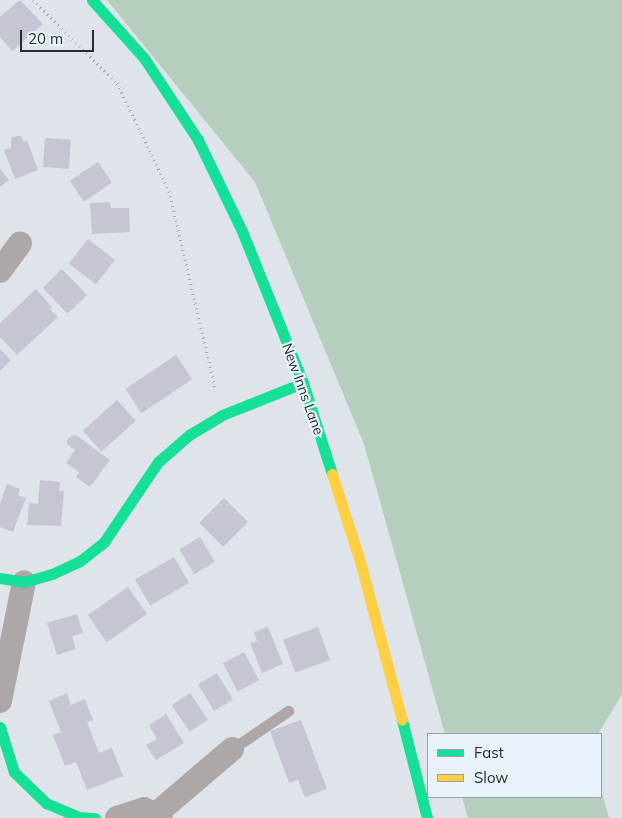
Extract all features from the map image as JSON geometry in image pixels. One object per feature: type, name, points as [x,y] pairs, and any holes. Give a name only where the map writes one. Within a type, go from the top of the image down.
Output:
[{"type":"street","name":"New Inns Lane","points":[[92,0],[144,58],[198,140],[242,231],[303,383],[360,561],[427,818]]},
{"type":"street","points":[[0,271],[20,243]]},
{"type":"street","points":[[0,578],[24,582],[52,574],[80,561],[104,542],[158,462],[189,435],[222,415],[303,383]]},
{"type":"street","points":[[0,701],[24,582]]},
{"type":"street","points":[[0,727],[14,772],[46,803],[79,817],[95,818]]},
{"type":"street","points":[[117,818],[144,809],[158,816],[232,749]]},
{"type":"lane","points":[[232,749],[288,711]]},
{"type":"path","points":[[34,0],[117,83],[169,192],[222,415]]},
{"type":"green space","points":[[107,0],[622,0],[622,694],[599,733],[445,733],[364,444],[255,182]]},
{"type":"green space","points":[[602,794],[609,818],[468,818],[462,798],[602,798]]},
{"type":"building","points":[[20,0],[43,24],[12,51],[0,37],[0,17]]},
{"type":"building","points":[[21,136],[24,142],[27,140],[38,170],[15,179],[4,150],[11,148],[11,138]]},
{"type":"building","points":[[45,138],[71,140],[69,169],[43,167]]},
{"type":"building","points":[[98,162],[112,183],[84,202],[70,181]]},
{"type":"building","points":[[0,169],[9,180],[0,187]]},
{"type":"building","points":[[110,202],[111,208],[129,208],[130,232],[92,234],[90,203]]},
{"type":"building","points":[[88,239],[115,260],[96,284],[69,263]]},
{"type":"building","points":[[62,269],[87,295],[68,314],[43,288]]},
{"type":"building","points":[[36,289],[58,317],[17,355],[0,337],[0,323]]},
{"type":"building","points":[[0,349],[11,360],[0,371]]},
{"type":"building","points":[[176,355],[192,379],[142,413],[125,389]]},
{"type":"building","points":[[117,400],[136,421],[102,452],[83,431]]},
{"type":"building","points":[[76,435],[110,460],[90,487],[76,477],[79,472],[66,463],[75,450],[67,444],[67,440],[71,436]]},
{"type":"building","points":[[40,480],[60,482],[59,491],[64,491],[61,526],[27,525],[29,503],[38,504]]},
{"type":"building","points":[[7,484],[20,489],[18,495],[26,498],[13,532],[0,527],[0,504]]},
{"type":"building","points":[[224,498],[248,522],[223,547],[199,523]]},
{"type":"building","points":[[200,537],[215,562],[194,574],[179,549]]},
{"type":"building","points":[[174,557],[189,583],[150,605],[135,580]]},
{"type":"building","points":[[128,587],[147,614],[107,642],[88,615]]},
{"type":"building","points":[[77,614],[83,633],[72,636],[76,649],[57,655],[47,623]]},
{"type":"building","points":[[268,627],[283,664],[262,673],[250,643],[257,641],[254,632]]},
{"type":"building","points":[[318,627],[330,660],[295,673],[283,640]]},
{"type":"building","points":[[244,652],[259,680],[238,692],[223,663]]},
{"type":"building","points":[[217,673],[233,700],[214,711],[198,684]]},
{"type":"building","points":[[67,693],[71,705],[85,699],[93,720],[87,722],[99,753],[112,748],[123,776],[87,790],[76,762],[65,766],[53,735],[61,732],[49,701]]},
{"type":"building","points":[[190,693],[208,720],[190,732],[172,705]]},
{"type":"building","points":[[166,714],[184,743],[156,760],[146,745],[157,739],[149,725]]},
{"type":"building","points":[[301,720],[327,789],[305,797],[298,780],[289,783],[270,731]]},
{"type":"traffic: fast","points":[[92,0],[144,58],[198,140],[242,231],[303,383],[332,474]]},
{"type":"traffic: fast","points":[[0,578],[24,582],[52,574],[80,561],[104,542],[158,462],[189,435],[222,415],[303,383]]},
{"type":"traffic: fast","points":[[402,720],[427,818]]},
{"type":"traffic: fast","points":[[0,727],[14,772],[46,803],[79,817],[95,818]]},
{"type":"traffic: slow","points":[[332,474],[360,561],[402,720]]}]
